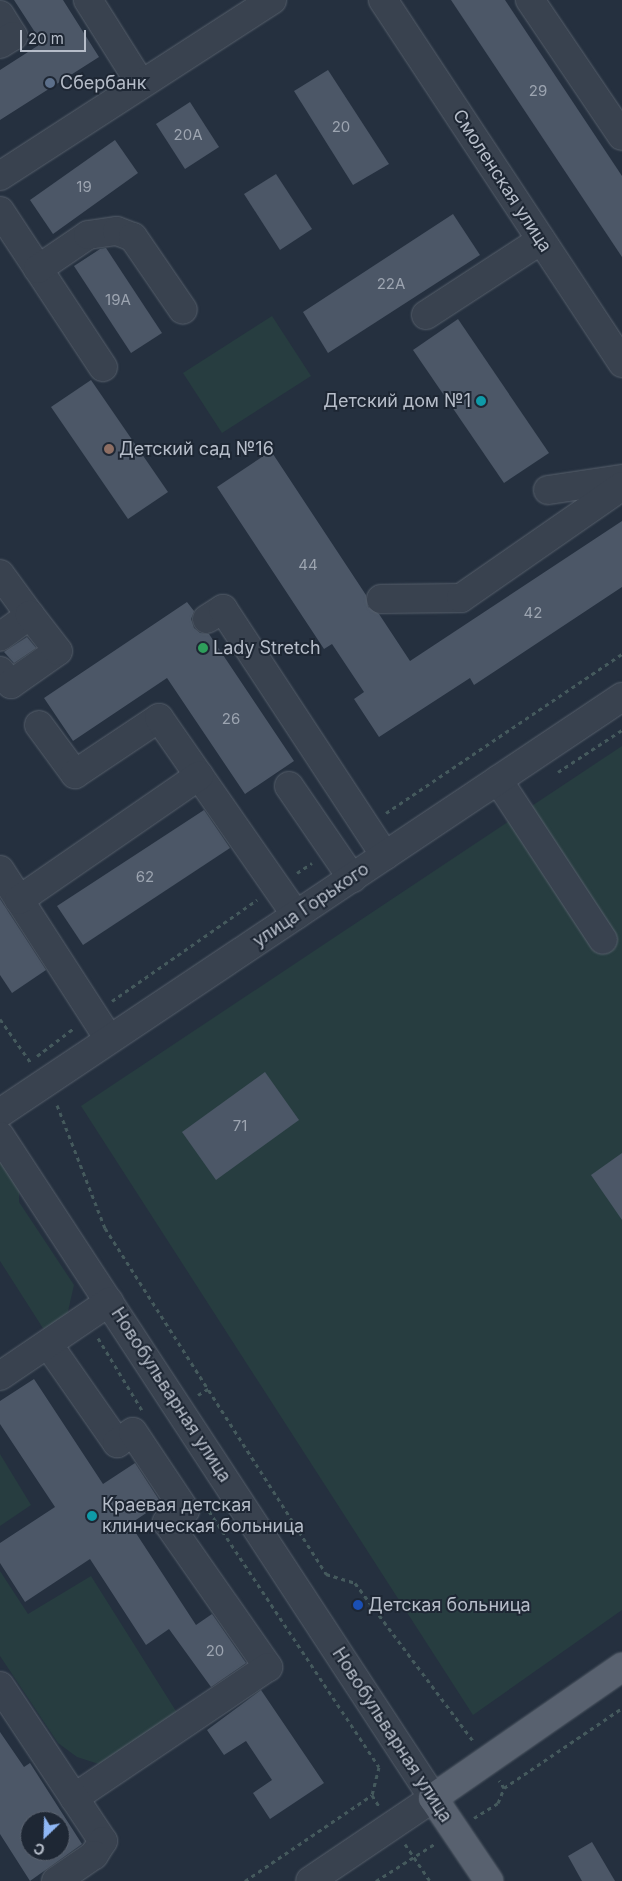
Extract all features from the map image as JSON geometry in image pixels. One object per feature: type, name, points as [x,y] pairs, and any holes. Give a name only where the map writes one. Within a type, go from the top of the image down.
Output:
[{"type":"main road","points":[[433,1798],[622,1667]]},
{"type":"main road","name":"Новобульварная улица","points":[[433,1798],[489,1881]]},
{"type":"street","points":[[88,0],[141,84]]},
{"type":"street","points":[[0,176],[272,0]]},
{"type":"street","name":"Смоленская улица","points":[[382,0],[622,363]]},
{"type":"street","points":[[530,0],[622,136]]},
{"type":"street","points":[[0,15],[13,36],[0,44]]},
{"type":"street","points":[[0,211],[103,367]]},
{"type":"street","points":[[38,269],[88,234],[117,231],[133,237],[182,310]]},
{"type":"street","points":[[426,315],[541,240]]},
{"type":"street","points":[[548,490],[622,479]]},
{"type":"street","points":[[381,599],[461,598],[622,486]]},
{"type":"street","points":[[0,574],[58,651],[11,684],[0,670]]},
{"type":"street","points":[[207,619],[223,608],[385,856]]},
{"type":"street","points":[[0,637],[30,615]]},
{"type":"street","name":"улица Горького","points":[[0,1113],[622,698]]},
{"type":"street","points":[[39,725],[75,774],[159,718],[296,915]]},
{"type":"street","points":[[19,900],[199,776]]},
{"type":"street","points":[[498,780],[603,940]]},
{"type":"street","points":[[289,786],[352,878]]},
{"type":"street","points":[[0,870],[109,1040]]},
{"type":"street","name":"Новобульварная улица","points":[[0,1136],[433,1798]]},
{"type":"street","points":[[0,1376],[109,1302]]},
{"type":"street","points":[[48,1344],[117,1443],[133,1432],[185,1510],[167,1522],[268,1668],[74,1798]]},
{"type":"street","points":[[0,1686],[103,1841],[94,1855],[56,1881]]},
{"type":"street","points":[[310,1881],[433,1798]]},
{"type":"path","points":[[0,1019],[46,1082],[62,1117],[105,1228],[326,1574],[355,1583],[487,1761],[504,1788]]},
{"type":"path","points":[[86,1319],[143,1411]]},
{"type":"path","points":[[208,1510],[379,1767],[372,1795],[245,1881]]},
{"type":"path","points":[[498,1803],[504,1788],[622,1708]]},
{"type":"path","points":[[372,1795],[430,1881]]},
{"type":"path","points":[[376,1881],[415,1857]]},
{"type":"green space","points":[[272,316],[311,376],[222,433],[183,373]]},
{"type":"green space","points":[[622,746],[622,1610],[473,1715],[81,1106]]},
{"type":"green space","points":[[0,1159],[19,1187],[19,1202],[74,1285],[66,1320],[46,1333],[0,1261]]},
{"type":"green space","points":[[0,1454],[31,1505],[0,1526]]},
{"type":"green space","points":[[0,1571],[28,1614],[91,1576],[181,1719],[108,1767],[77,1757],[58,1743],[0,1656]]},
{"type":"building","points":[[14,0],[63,0],[99,57],[0,120],[0,70],[42,43]]},
{"type":"building","points":[[451,0],[505,0],[622,176],[622,257]]},
{"type":"building","points":[[328,70],[389,164],[353,185],[294,91]]},
{"type":"building","points":[[190,102],[219,147],[185,169],[156,124]]},
{"type":"building","points":[[115,140],[138,173],[53,234],[30,200]]},
{"type":"building","points":[[276,174],[312,229],[280,250],[244,194]]},
{"type":"building","points":[[453,214],[480,255],[328,353],[303,312]]},
{"type":"building","points":[[106,248],[162,333],[131,353],[74,266],[100,249]]},
{"type":"building","name":"Детский дом №1","points":[[458,319],[549,453],[504,483],[413,350]]},
{"type":"building","name":"Детский сад №16","points":[[91,380],[168,492],[128,519],[51,407]]},
{"type":"building","points":[[271,451],[366,595],[368,607],[379,614],[410,661],[622,521],[622,587],[474,685],[470,678],[379,737],[354,699],[364,692],[332,644],[324,649],[217,487]]},
{"type":"building","points":[[187,602],[194,611],[191,619],[194,628],[200,633],[209,634],[294,761],[245,794],[167,678],[73,741],[44,698]]},
{"type":"building","points":[[27,637],[36,648],[14,663],[4,652]]},
{"type":"building","points":[[204,810],[230,848],[83,945],[57,906]]},
{"type":"building","points":[[0,899],[46,970],[12,993],[0,975]]},
{"type":"building","points":[[265,1072],[299,1120],[216,1180],[182,1132]]},
{"type":"building","points":[[622,1153],[622,1220],[591,1175]]},
{"type":"building","name":"Краевая детская клиническая больница","points":[[34,1379],[103,1484],[135,1463],[161,1503],[130,1524],[196,1625],[212,1614],[246,1663],[211,1687],[169,1629],[146,1645],[90,1559],[25,1602],[0,1563],[0,1543],[55,1507],[0,1424],[0,1401]]},
{"type":"building","points":[[261,1690],[324,1783],[270,1819],[253,1793],[272,1780],[246,1741],[224,1755],[207,1730]]},
{"type":"building","points":[[0,1732],[24,1767],[30,1763],[61,1811],[20,1811],[20,1861],[58,1861],[30,1881],[0,1834]]},
{"type":"building","points":[[70,1825],[82,1844],[70,1853]]},
{"type":"building","points":[[592,1842],[615,1881],[582,1881],[568,1856]]},
{"type":"place","name":"Сбербанк","points":[[50,83]]},
{"type":"place","name":"Детский дом №1","points":[[481,401]]},
{"type":"place","name":"Детский сад №16","points":[[109,449]]},
{"type":"place","name":"Lady Stretch","points":[[203,648]]},
{"type":"place","name":"Краевая детская клиническая больница","points":[[92,1516]]},
{"type":"place","name":"Детская больница","points":[[358,1605]]}]
